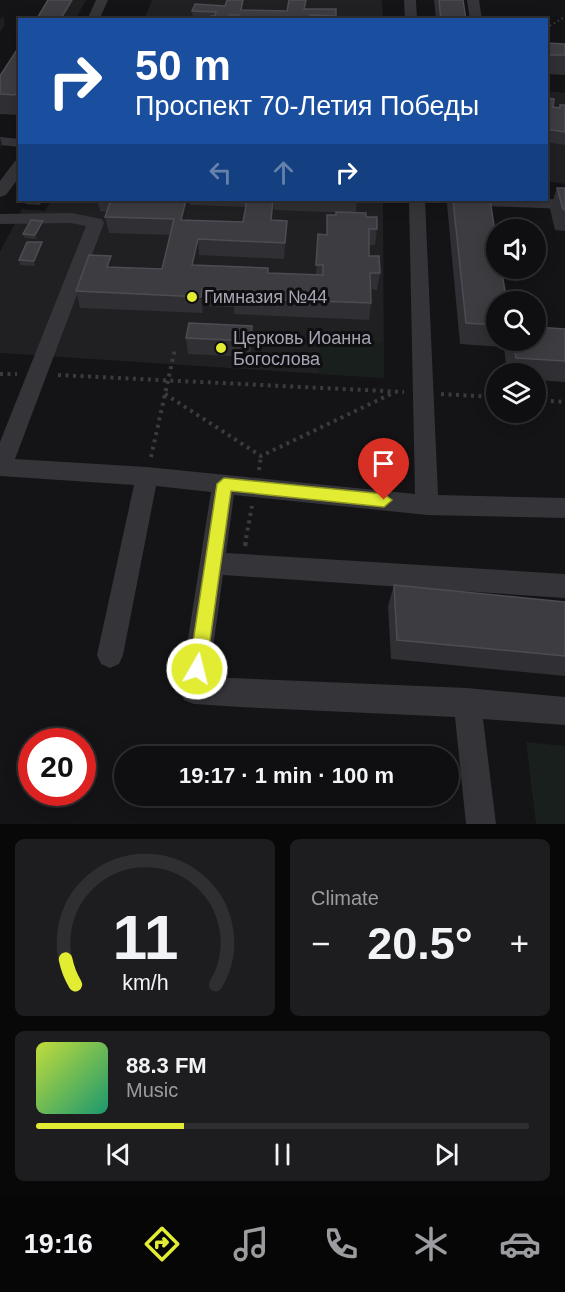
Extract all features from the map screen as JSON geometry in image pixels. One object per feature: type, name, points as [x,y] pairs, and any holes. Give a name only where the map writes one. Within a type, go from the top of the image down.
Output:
[{"type":"street","points":[[94,18],[102,0]]},
{"type":"street","points":[[410,0],[411,18]]},
{"type":"street","points":[[472,0],[476,18]]},
{"type":"street","points":[[0,141],[18,142]]},
{"type":"street","points":[[0,192],[18,167]]},
{"type":"street","points":[[417,201],[427,505]]},
{"type":"street","points":[[492,219],[489,201],[565,204]]},
{"type":"street","points":[[0,219],[71,219],[96,223],[0,467],[147,476],[427,505],[565,508]]},
{"type":"street","points":[[110,655],[147,476]]},
{"type":"street","points":[[224,484],[194,690],[303,698],[467,702],[565,711]]},
{"type":"street","points":[[213,563],[565,586]]},
{"type":"street","points":[[467,702],[482,824]]},
{"type":"path","points":[[548,27],[565,17]]},
{"type":"path","points":[[147,476],[175,350]]},
{"type":"path","points":[[0,374],[168,380],[486,397]]},
{"type":"path","points":[[261,456],[396,392]]},
{"type":"path","points":[[165,394],[261,456]]},
{"type":"path","points":[[546,401],[565,402]]},
{"type":"path","points":[[258,474],[261,456]]},
{"type":"path","points":[[242,565],[252,505]]},
{"type":"shaded area","points":[[152,0],[382,0],[383,18],[145,18]]},
{"type":"shaded area","points":[[548,91],[565,93],[565,184],[548,181]]},
{"type":"shaded area","name":"Гимназия №44","points":[[50,201],[383,201],[384,378],[0,353],[0,252],[22,209],[45,211]]},
{"type":"shaded area","points":[[320,338],[384,342],[384,378],[318,374]]},
{"type":"shaded area","points":[[526,742],[565,746],[565,824],[536,824]]},
{"type":"building","points":[[48,0],[72,0],[61,18],[37,18]]},
{"type":"building","points":[[227,0],[243,0],[241,10],[287,11],[289,0],[306,0],[304,9],[336,9],[336,16],[238,18],[239,15],[229,15],[228,18],[210,18],[215,16],[216,12],[192,11],[195,4],[225,6]]},
{"type":"building","points":[[439,0],[463,0],[466,18],[441,18]]},
{"type":"building","points":[[548,43],[565,44],[565,55],[548,55]]},
{"type":"building","points":[[18,48],[18,91],[15,95],[0,94],[0,76]]},
{"type":"building","points":[[548,98],[554,99],[553,107],[560,108],[560,105],[565,105],[565,132],[548,129]]},
{"type":"building","points":[[557,188],[565,188],[565,210],[563,209]]},
{"type":"building","points":[[111,201],[186,201],[181,220],[243,222],[247,201],[273,201],[271,220],[287,221],[285,243],[198,239],[192,265],[268,268],[268,273],[323,275],[323,265],[316,265],[318,234],[327,235],[327,215],[336,215],[336,212],[366,213],[366,217],[377,217],[377,229],[369,229],[369,256],[379,256],[380,273],[370,273],[371,303],[233,298],[234,291],[202,289],[201,297],[76,291],[89,255],[111,256],[107,267],[162,269],[174,219],[105,217]]},
{"type":"building","points":[[453,201],[490,201],[493,219],[486,219],[486,279],[503,279],[505,291],[486,291],[486,324],[466,323]]},
{"type":"building","points":[[31,220],[43,221],[35,235],[23,234]]},
{"type":"building","points":[[27,242],[42,242],[34,261],[19,260]]},
{"type":"building","points":[[189,323],[252,326],[251,341],[186,338]]},
{"type":"building","points":[[546,328],[565,329],[565,361],[516,358],[515,351],[546,351]]},
{"type":"building","points":[[394,585],[565,602],[565,656],[397,640]]},
{"type":"place","name":"Гимназия №44","points":[[192,297]]},
{"type":"place","name":"Церковь Иоанна Богослова","points":[[221,348]]},
{"type":"route","points":[[197,669],[224,484],[384,500]]}]
